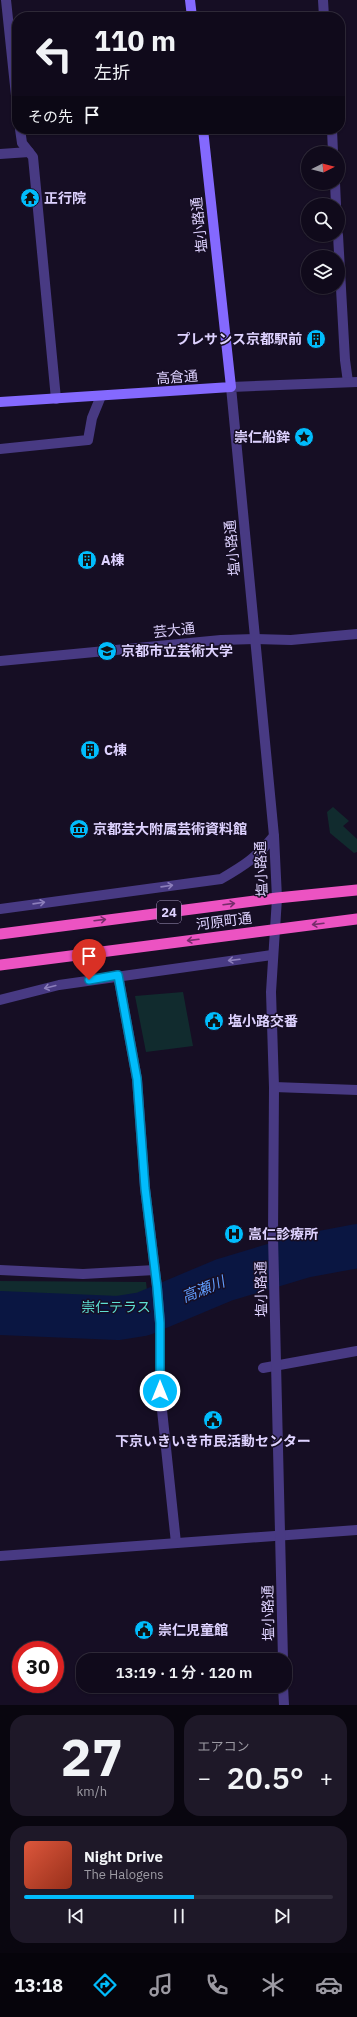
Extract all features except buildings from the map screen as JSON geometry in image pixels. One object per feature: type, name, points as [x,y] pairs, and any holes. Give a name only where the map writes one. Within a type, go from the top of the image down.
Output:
[{"type":"highway","name":"河原町通","points":[[0,934],[277,898],[357,890]]},
{"type":"highway","name":"河原町通","points":[[0,965],[357,920]]},
{"type":"main road","points":[[190,0],[191,12]]},
{"type":"main road","name":"塩小路通","points":[[204,134],[231,387]]},
{"type":"main road","name":"高倉通","points":[[0,402],[231,387]]},
{"type":"street","points":[[6,0],[12,57]]},
{"type":"street","points":[[323,0],[324,12]]},
{"type":"street","points":[[21,134],[22,142],[33,156],[56,399]]},
{"type":"street","points":[[332,134],[333,146]]},
{"type":"street","points":[[0,154],[29,152]]},
{"type":"street","points":[[338,242],[345,360],[352,382]]},
{"type":"street","name":"高倉通","points":[[231,387],[352,382]]},
{"type":"street","name":"塩小路通","points":[[231,387],[274,836],[277,898],[272,955],[271,992],[274,1087],[273,1236],[283,1653]]},
{"type":"street","points":[[0,449],[88,440],[92,418],[100,396]]},
{"type":"street","name":"芸大通","points":[[0,661],[221,640],[291,640],[357,634]]},
{"type":"street","points":[[0,909],[221,879],[246,865],[259,854],[274,836]]},
{"type":"street","points":[[0,1000],[59,985],[118,975],[272,955]]},
{"type":"street","points":[[118,975],[137,1079],[145,1188],[160,1323],[160,1391],[176,1543]]},
{"type":"street","points":[[274,1087],[357,1090]]},
{"type":"street","points":[[0,1270],[83,1274],[155,1270]]},
{"type":"street","points":[[263,1368],[357,1352]]},
{"type":"street","points":[[0,1556],[280,1537],[357,1530]]},
{"type":"street","points":[[283,1693],[284,1705]]},
{"type":"green space","points":[[333,807],[349,821],[343,826],[357,839],[357,852],[354,853],[330,833],[327,812]]},
{"type":"green space","points":[[183,992],[193,1046],[146,1052],[135,996]]},
{"type":"green space","name":"崇仁テラス","points":[[0,1281],[146,1282],[151,1326],[118,1332],[0,1327]]},
{"type":"waterway","name":"高瀬川","points":[[0,1313],[118,1318],[143,1314],[224,1280],[304,1256],[357,1246]]},
{"type":"place","name":"正行院","points":[[30,198]]},
{"type":"place","name":"プレサンス京都駅前","points":[[316,339]]},
{"type":"place","name":"崇仁船鉾","points":[[304,437]]},
{"type":"place","name":"A棟","points":[[87,560]]},
{"type":"place","name":"京都市立芸術大学","points":[[107,651]]},
{"type":"place","name":"C棟","points":[[90,750]]},
{"type":"place","name":"京都芸大附属芸術資料館","points":[[79,829]]},
{"type":"place","name":"塩小路交番","points":[[214,1021]]},
{"type":"place","name":"嵩仁診療所","points":[[234,1234]]},
{"type":"place","name":"下京いきいき市民活動センター","points":[[213,1420]]},
{"type":"place","name":"崇仁児童館","points":[[144,1630]]},
{"type":"route","points":[[89,980],[118,975],[137,1079],[145,1188],[160,1323],[160,1391]]}]
